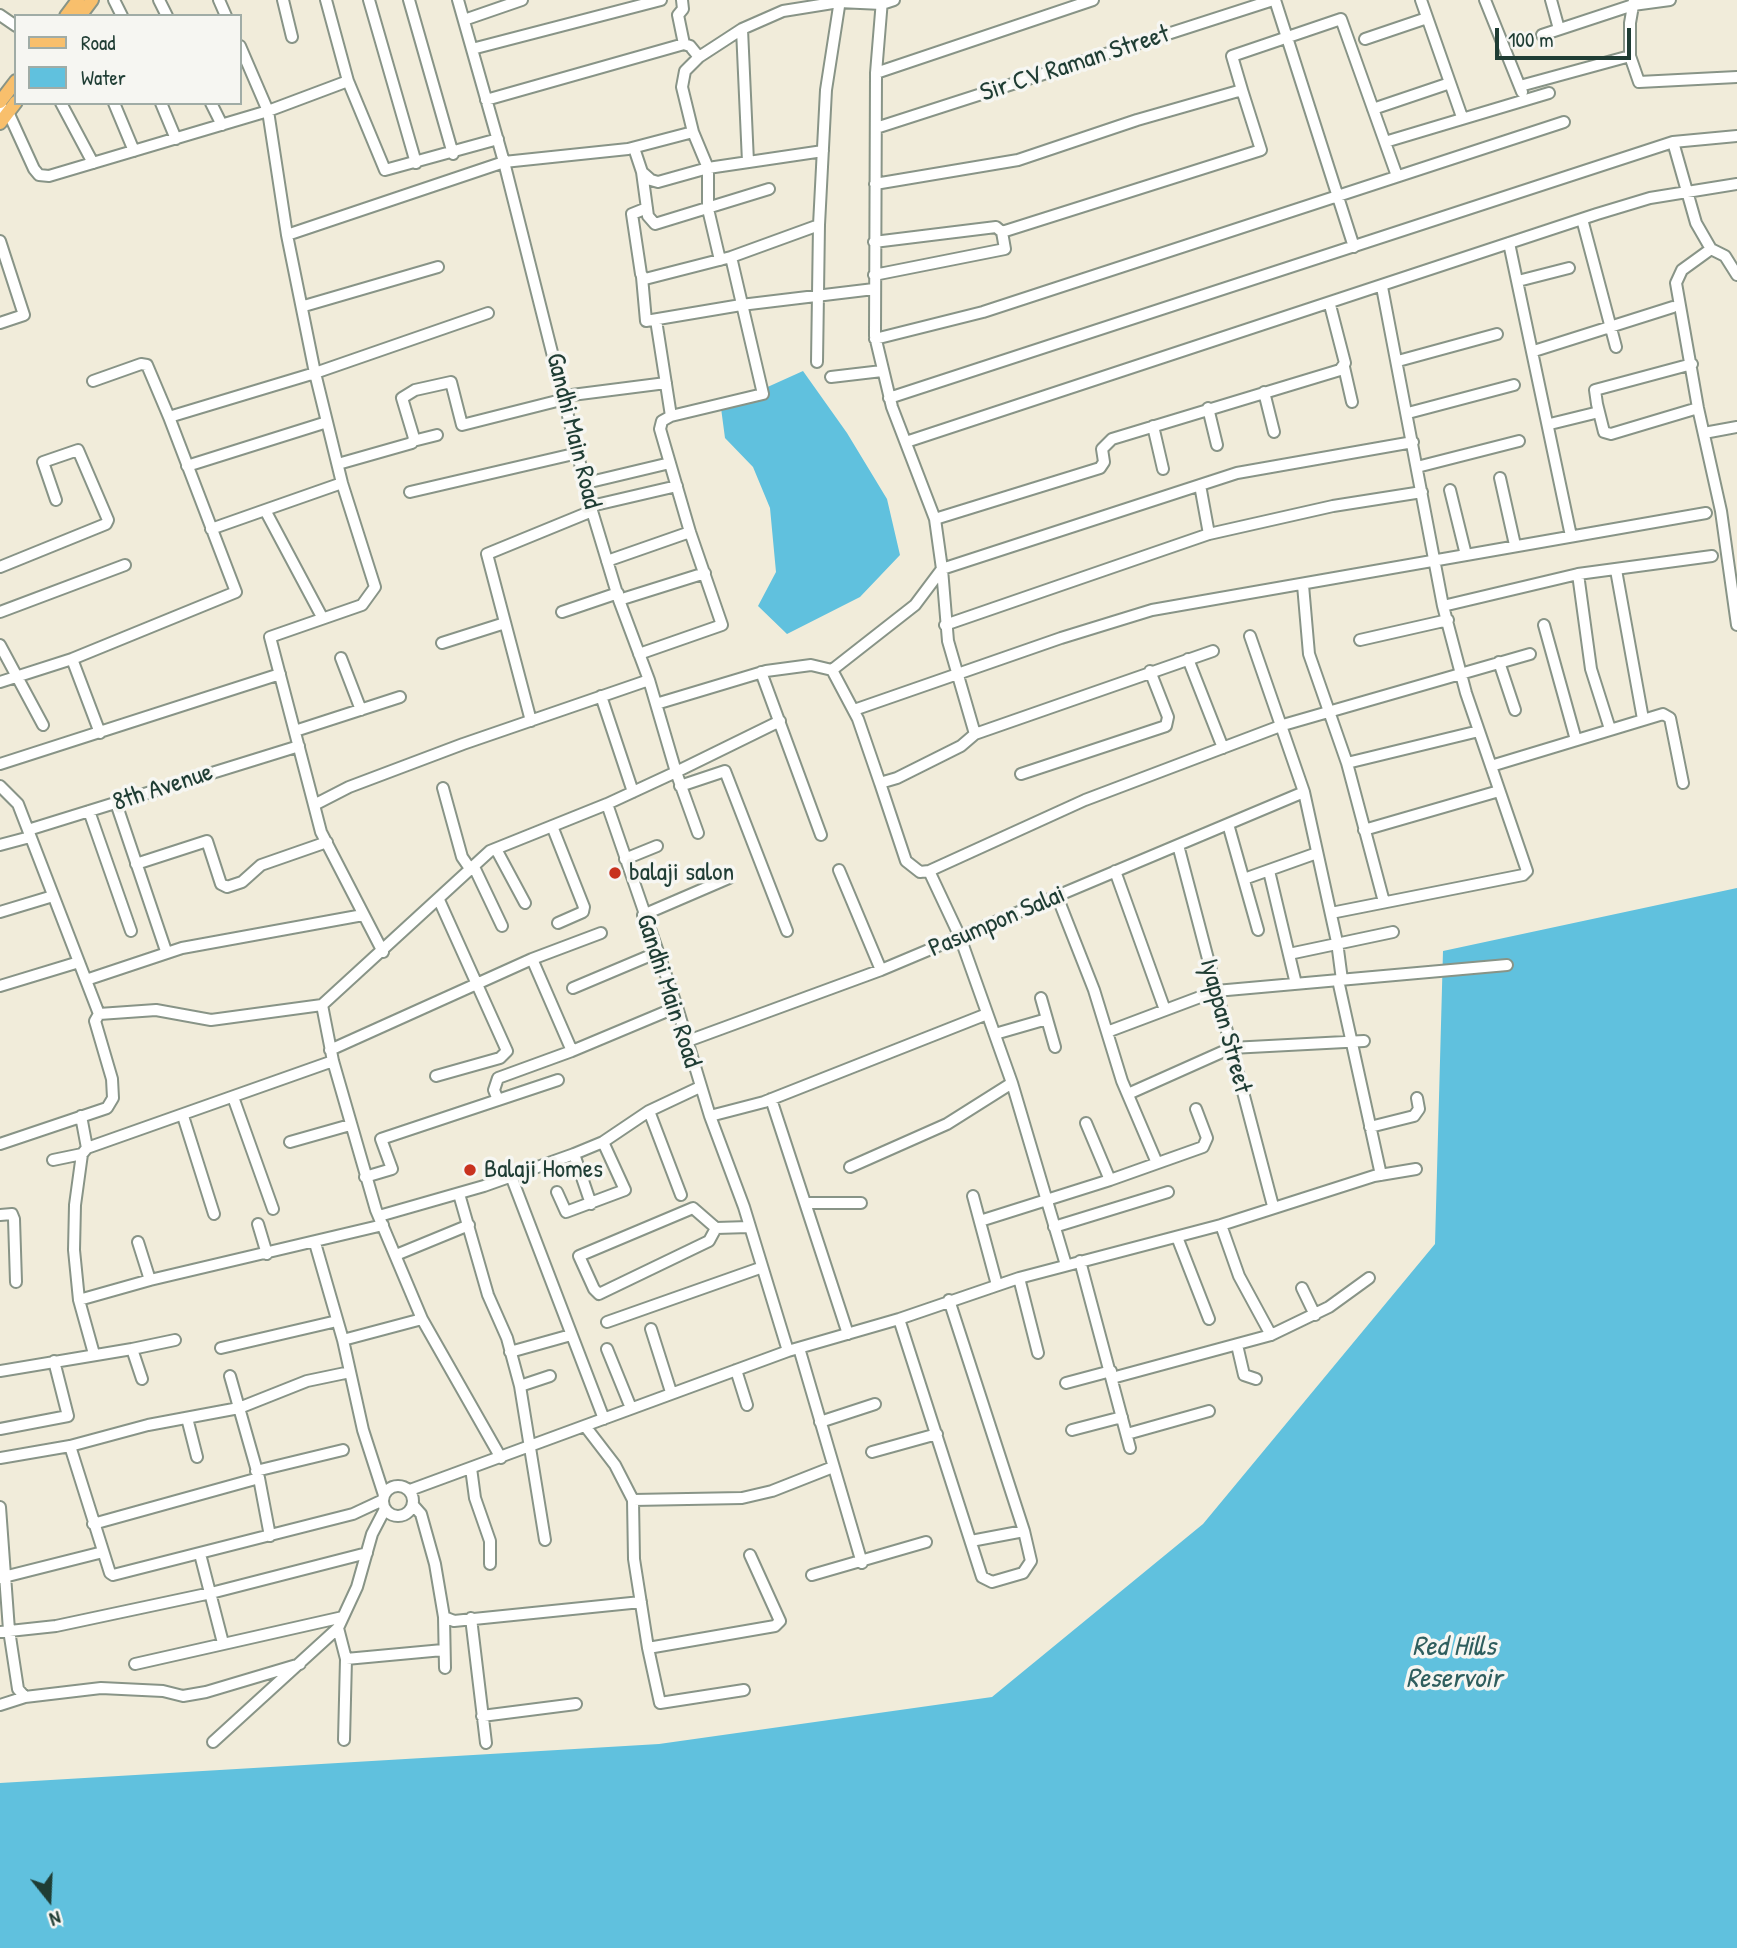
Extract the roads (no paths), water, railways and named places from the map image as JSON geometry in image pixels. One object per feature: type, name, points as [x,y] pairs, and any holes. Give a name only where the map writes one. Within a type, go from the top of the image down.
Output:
[{"type":"main road","points":[[5,109],[14,86]]},
{"type":"street","points":[[283,0],[292,37]]},
{"type":"street","points":[[326,0],[348,82],[385,170],[453,154],[498,139]]},
{"type":"street","points":[[369,0],[416,163]]},
{"type":"street","points":[[409,0],[453,154]]},
{"type":"street","name":"Gandhi Main Road","points":[[458,0],[498,139],[591,509],[649,680],[680,786],[698,832]]},
{"type":"street","points":[[464,20],[522,0]]},
{"type":"street","points":[[472,49],[661,0]]},
{"type":"street","points":[[682,0],[683,9],[678,15],[684,44]]},
{"type":"street","points":[[639,654],[722,626],[690,532],[660,426],[662,421],[671,416],[763,394],[741,305],[708,209],[708,169],[693,132],[682,80],[685,71],[699,57],[742,29],[794,5],[894,0]]},
{"type":"street","points":[[876,73],[1093,0]]},
{"type":"street","points":[[1274,0],[1354,247]]},
{"type":"street","name":"Sir CV Raman Street","points":[[876,128],[1274,0]]},
{"type":"street","points":[[1421,0],[1462,117]]},
{"type":"street","points":[[1485,0],[1525,99]]},
{"type":"street","points":[[1551,0],[1559,29]]},
{"type":"street","points":[[1542,35],[1634,2],[1670,0]]},
{"type":"street","points":[[817,362],[819,225],[826,90],[839,1]]},
{"type":"street","points":[[882,2],[876,73],[875,340],[889,398],[935,519],[942,569],[945,625],[956,675],[975,734]]},
{"type":"street","points":[[1634,2],[1630,56],[1636,79],[1643,83],[1737,78]]},
{"type":"street","points":[[1365,39],[1427,18]]},
{"type":"street","points":[[1002,232],[1261,150],[1231,56],[1341,19],[1397,176]]},
{"type":"street","points":[[742,29],[748,162]]},
{"type":"street","points":[[486,100],[684,44],[690,46],[699,57]]},
{"type":"street","points":[[242,51],[268,111],[288,235],[315,373],[342,483],[375,587],[362,605],[270,637],[314,805],[327,842],[383,952]]},
{"type":"street","points":[[1520,86],[1630,56]]},
{"type":"street","points":[[5,109],[39,175],[49,176],[268,111],[348,82]]},
{"type":"street","points":[[1373,109],[1450,83]]},
{"type":"street","points":[[875,184],[1008,163],[1242,90]]},
{"type":"street","points":[[1385,142],[1549,93]]},
{"type":"street","points":[[62,105],[93,163]]},
{"type":"street","points":[[115,105],[134,151]]},
{"type":"street","points":[[162,105],[176,139]]},
{"type":"street","points":[[212,105],[222,125]]},
{"type":"street","points":[[875,340],[962,319],[1564,122]]},
{"type":"street","points":[[288,235],[504,162],[634,148],[693,132]]},
{"type":"street","points":[[889,398],[1673,142],[1737,136]]},
{"type":"street","points":[[1673,142],[1696,223],[1711,249],[1725,256],[1737,275]]},
{"type":"street","points":[[634,148],[642,172],[650,222],[654,224],[769,189]]},
{"type":"street","points":[[642,172],[658,182],[708,169],[823,151]]},
{"type":"street","points":[[906,442],[1330,305],[1582,219],[1686,191],[1737,184]]},
{"type":"street","points":[[647,208],[632,214],[646,321],[741,305],[874,289]]},
{"type":"street","points":[[1582,219],[1616,347]]},
{"type":"street","points":[[642,277],[648,279],[725,259],[819,225]]},
{"type":"street","points":[[874,242],[996,228],[1002,232],[1005,249],[874,275]]},
{"type":"street","points":[[0,242],[24,315],[0,323]]},
{"type":"street","points":[[1509,243],[1550,424],[1571,536]]},
{"type":"street","points":[[1711,249],[1682,270],[1676,283],[1698,408],[1721,511],[1737,625]]},
{"type":"street","points":[[1725,256],[1737,250]]},
{"type":"street","points":[[303,306],[438,267]]},
{"type":"street","points":[[1518,281],[1569,268]]},
{"type":"street","points":[[1331,913],[1526,873],[1527,865],[1479,731],[1443,606],[1382,287]]},
{"type":"street","points":[[1330,305],[1352,402]]},
{"type":"street","points":[[1534,351],[1673,307]]},
{"type":"street","points":[[169,417],[315,373],[488,313]]},
{"type":"street","points":[[656,320],[671,416]]},
{"type":"street","points":[[1398,361],[1497,334]]},
{"type":"street","points":[[0,682],[72,659],[236,592],[169,417],[146,365],[141,364],[93,381]]},
{"type":"street","points":[[1692,364],[1595,390],[1604,432],[1611,434],[1698,408]]},
{"type":"street","points":[[935,519],[1100,468],[1104,462],[1101,449],[1106,442],[1343,367]]},
{"type":"street","points":[[831,377],[882,371]]},
{"type":"street","points":[[413,441],[402,398],[415,390],[451,382],[462,425],[565,397],[666,383]]},
{"type":"street","points":[[1408,414],[1514,385]]},
{"type":"street","points":[[1264,392],[1274,432]]},
{"type":"street","points":[[1208,408],[1217,445]]},
{"type":"street","points":[[1550,424],[1599,412]]},
{"type":"street","points":[[187,467],[327,422]]},
{"type":"street","points":[[1153,426],[1163,469]]},
{"type":"street","points":[[1704,433],[1737,427]]},
{"type":"street","points":[[338,464],[437,435]]},
{"type":"street","points":[[1417,467],[1519,441]]},
{"type":"street","points":[[832,670],[915,605],[942,569],[1237,473],[1413,442]]},
{"type":"street","points":[[0,567],[106,524],[108,520],[78,450],[44,463],[56,500]]},
{"type":"street","points":[[410,492],[578,453]]},
{"type":"street","points":[[586,483],[670,463]]},
{"type":"street","points":[[1500,478],[1516,545]]},
{"type":"street","points":[[211,529],[342,483]]},
{"type":"street","points":[[1200,485],[1209,534]]},
{"type":"street","points":[[531,721],[487,554],[591,509],[677,486]]},
{"type":"street","points":[[1450,490],[1466,555]]},
{"type":"street","points":[[945,625],[1209,534],[1333,506],[1422,492]]},
{"type":"street","points":[[265,510],[322,617]]},
{"type":"street","points":[[854,710],[1152,610],[1706,513]]},
{"type":"street","points":[[607,561],[690,532]]},
{"type":"street","points":[[1443,606],[1578,574],[1712,556]]},
{"type":"street","points":[[0,612],[125,565]]},
{"type":"street","points":[[1616,570],[1643,719]]},
{"type":"street","points":[[562,612],[705,573]]},
{"type":"street","points":[[1578,574],[1591,669],[1611,729]]},
{"type":"street","points":[[1303,585],[1309,654],[1347,763],[1384,902]]},
{"type":"street","points":[[1360,640],[1448,620]]},
{"type":"street","points":[[442,643],[505,623]]},
{"type":"street","points":[[1544,625],[1576,740]]},
{"type":"street","points":[[1250,636],[1304,792],[1337,942],[1340,980],[1351,1043],[1381,1175]]},
{"type":"street","points":[[0,645],[44,725]]},
{"type":"street","points":[[880,783],[897,778],[961,746],[975,734],[1213,651]]},
{"type":"street","points":[[656,704],[761,672],[811,665],[832,670],[854,710],[906,861],[920,872],[929,871],[1085,800],[1283,725],[1327,710],[1530,654]]},
{"type":"street","points":[[341,657],[361,710]]},
{"type":"street","points":[[72,659],[100,733]]},
{"type":"street","points":[[1188,659],[1223,748]]},
{"type":"street","points":[[1499,662],[1515,710]]},
{"type":"street","points":[[1021,774],[1166,726],[1168,717],[1150,671]]},
{"type":"street","points":[[761,672],[821,835]]},
{"type":"street","points":[[0,764],[280,674]]},
{"type":"street","points":[[314,805],[349,786],[649,680]]},
{"type":"street","points":[[601,696],[633,792]]},
{"type":"street","points":[[295,731],[400,697]]},
{"type":"street","points":[[1491,766],[1643,719],[1668,715],[1683,783]]},
{"type":"street","points":[[99,1014],[156,1010],[211,1020],[322,1005],[496,849],[607,804],[780,721]]},
{"type":"street","points":[[1347,763],[1479,731]]},
{"type":"street","name":"8th Avenue","points":[[0,845],[89,811],[299,746]]},
{"type":"street","points":[[680,786],[725,771],[787,931]]},
{"type":"street","points":[[0,786],[18,804],[99,1014]]},
{"type":"street","points":[[443,788],[462,856],[472,868],[502,926]]},
{"type":"street","points":[[1364,830],[1499,791]]},
{"type":"street","name":"Pasumpon Salai","points":[[685,1042],[881,970],[1304,792]]},
{"type":"street","points":[[116,803],[166,951]]},
{"type":"street","name":"Gandhi Main Road","points":[[607,804],[656,953],[677,1007],[685,1042],[749,1227],[760,1268],[820,1422],[862,1563]]},
{"type":"street","points":[[89,811],[131,931]]},
{"type":"street","points":[[1228,824],[1258,930]]},
{"type":"street","points":[[552,826],[584,907],[583,912],[558,923]]},
{"type":"street","points":[[136,864],[206,841],[221,884],[234,886],[261,865],[327,842]]},
{"type":"street","name":"Iyappan Street","points":[[1178,845],[1273,1206]]},
{"type":"street","points":[[625,859],[657,846]]},
{"type":"street","points":[[496,849],[525,903]]},
{"type":"street","points":[[1244,879],[1317,853]]},
{"type":"street","points":[[839,870],[881,970]]},
{"type":"street","points":[[929,871],[960,937],[995,1034],[1066,1265]]},
{"type":"street","points":[[1115,871],[1165,1010]]},
{"type":"street","points":[[1269,871],[1296,984]]},
{"type":"street","points":[[643,915],[729,878]]},
{"type":"street","points":[[1057,896],[1128,1094],[1157,1163]]},
{"type":"street","points":[[0,912],[53,897]]},
{"type":"street","points":[[436,1076],[506,1055],[479,985],[439,900]]},
{"type":"street","points":[[86,980],[166,951],[363,915]]},
{"type":"street","points":[[1289,954],[1392,932]]},
{"type":"street","points":[[53,1160],[233,1097],[332,1055],[532,960],[601,933]]},
{"type":"street","points":[[573,988],[656,953]]},
{"type":"street","points":[[532,960],[572,1051]]},
{"type":"street","points":[[0,986],[79,962]]},
{"type":"street","points":[[1107,1032],[1216,991],[1507,965]]},
{"type":"street","points":[[1041,998],[1055,1047]]},
{"type":"street","points":[[322,1005],[350,1125],[381,1221],[422,1320],[502,1458]]},
{"type":"street","points":[[498,1100],[494,1090],[498,1078],[572,1051],[677,1007]]},
{"type":"street","points":[[0,1144],[107,1108],[113,1098],[112,1079],[95,1021],[99,1014]]},
{"type":"street","points":[[710,1116],[771,1099],[987,1014]]},
{"type":"street","points":[[995,1034],[1047,1019]]},
{"type":"street","points":[[1128,1094],[1231,1048],[1364,1041]]},
{"type":"street","points":[[365,1177],[392,1169],[381,1139],[558,1080]]},
{"type":"street","points":[[850,1167],[947,1124],[1012,1083]]},
{"type":"street","points":[[79,1300],[150,1280],[314,1243],[381,1221],[575,1154],[603,1142],[649,1111],[700,1087]]},
{"type":"street","points":[[233,1097],[273,1209]]},
{"type":"street","points":[[1370,1127],[1414,1116],[1419,1109],[1417,1098]]},
{"type":"street","points":[[771,1099],[848,1334]]},
{"type":"street","points":[[980,1221],[1110,1180],[1207,1144],[1196,1110]]},
{"type":"street","points":[[649,1111],[681,1195]]},
{"type":"street","points":[[81,1116],[85,1151],[74,1226],[79,1300],[94,1354]]},
{"type":"street","points":[[183,1116],[214,1214]]},
{"type":"street","points":[[1086,1123],[1110,1180]]},
{"type":"street","points":[[290,1142],[350,1125]]},
{"type":"street","points":[[557,1192],[566,1212],[625,1190],[603,1142]]},
{"type":"street","points":[[575,1154],[591,1204]]},
{"type":"street","points":[[213,1742],[300,1664],[341,1622],[357,1587],[384,1501],[396,1485],[410,1490],[502,1458],[671,1392],[1018,1278],[1221,1225],[1273,1206],[1381,1175],[1416,1169]]},
{"type":"street","points":[[510,1176],[604,1419]]},
{"type":"street","points":[[1054,1227],[1168,1192]]},
{"type":"street","points":[[458,1194],[488,1295],[520,1386],[545,1540]]},
{"type":"street","points":[[973,1196],[997,1285]]},
{"type":"street","points":[[807,1203],[861,1203]]},
{"type":"street","points":[[716,1228],[709,1241],[599,1294],[579,1256],[693,1208],[716,1228],[749,1227]]},
{"type":"street","points":[[0,1215],[12,1214],[14,1219],[16,1282]]},
{"type":"street","points":[[258,1224],[267,1254]]},
{"type":"street","points":[[396,1255],[469,1225]]},
{"type":"street","points":[[1221,1225],[1239,1276],[1270,1335]]},
{"type":"street","points":[[1177,1237],[1209,1318]]},
{"type":"street","points":[[138,1242],[150,1280]]},
{"type":"street","points":[[314,1243],[343,1340],[384,1501],[393,1515],[403,1515],[413,1505]]},
{"type":"street","points":[[1080,1261],[1130,1448]]},
{"type":"street","points":[[607,1322],[760,1268]]},
{"type":"street","points":[[1018,1278],[1038,1353]]},
{"type":"street","points":[[1066,1383],[1111,1375],[1270,1335],[1315,1315],[1369,1278]]},
{"type":"street","points":[[1302,1288],[1315,1315]]},
{"type":"street","points":[[899,1319],[982,1577],[992,1582],[1023,1573],[1031,1565],[1024,1531],[949,1300]]},
{"type":"street","points":[[343,1340],[422,1320]]},
{"type":"street","points":[[221,1348],[337,1321]]},
{"type":"street","points":[[651,1329],[671,1392]]},
{"type":"street","points":[[510,1352],[571,1335]]},
{"type":"street","points":[[0,1371],[174,1340]]},
{"type":"street","points":[[1237,1345],[1244,1375],[1256,1379]]},
{"type":"street","points":[[132,1349],[142,1378]]},
{"type":"street","points":[[607,1349],[631,1408]]},
{"type":"street","points":[[0,1429],[68,1416],[54,1361]]},
{"type":"street","points":[[736,1370],[747,1405]]},
{"type":"street","points":[[0,1458],[70,1446],[239,1408],[307,1381],[349,1372]]},
{"type":"street","points":[[230,1376],[257,1475],[270,1536]]},
{"type":"street","points":[[520,1386],[550,1376]]},
{"type":"street","points":[[820,1422],[875,1404]]},
{"type":"street","points":[[1126,1434],[1209,1411]]},
{"type":"street","points":[[1072,1430],[1122,1417]]},
{"type":"street","points":[[187,1418],[197,1457]]},
{"type":"street","points":[[584,1426],[615,1465],[633,1500],[634,1559],[660,1703],[744,1690]]},
{"type":"street","points":[[872,1452],[937,1434]]},
{"type":"street","points":[[70,1446],[110,1573],[117,1576],[353,1514],[384,1501]]},
{"type":"street","points":[[93,1524],[343,1450]]},
{"type":"street","points":[[633,1500],[742,1499],[772,1491],[833,1467]]},
{"type":"street","points":[[471,1468],[475,1498],[490,1541],[490,1564]]},
{"type":"street","points":[[410,1490],[413,1505],[421,1514],[436,1564],[444,1617],[445,1668]]},
{"type":"street","points":[[0,1510],[4,1631],[18,1689],[25,1698]]},
{"type":"street","points":[[971,1541],[1024,1531]]},
{"type":"street","points":[[812,1575],[862,1563],[926,1542]]},
{"type":"street","points":[[3,1578],[103,1552]]},
{"type":"street","points":[[4,1631],[57,1626],[211,1593],[367,1553]]},
{"type":"street","points":[[200,1554],[223,1643]]},
{"type":"street","points":[[648,1648],[775,1626],[780,1621],[750,1555]]},
{"type":"street","points":[[444,1617],[454,1620],[641,1602]]},
{"type":"street","points":[[471,1618],[486,1743]]},
{"type":"street","points":[[135,1664],[223,1643],[341,1622]]},
{"type":"street","points":[[341,1622],[346,1659],[344,1740]]},
{"type":"street","points":[[346,1659],[443,1650]]},
{"type":"street","points":[[0,1705],[25,1698],[101,1688],[163,1691],[183,1696],[206,1692],[300,1664]]},
{"type":"street","points":[[482,1716],[576,1704]]},
{"type":"water","points":[[803,371],[847,433],[887,499],[900,555],[860,597],[787,634],[758,606],[776,572],[770,508],[753,467],[725,438],[721,408]]},
{"type":"water","name":"Red Hills Reservoir","points":[[1737,888],[1737,1948],[0,1948],[0,1783],[659,1744],[992,1697],[1203,1524],[1435,1244],[1443,951]]},
{"type":"place","name":"balaji salon","points":[[615,873]]},
{"type":"place","name":"Balaji Homes","points":[[470,1170]]}]
